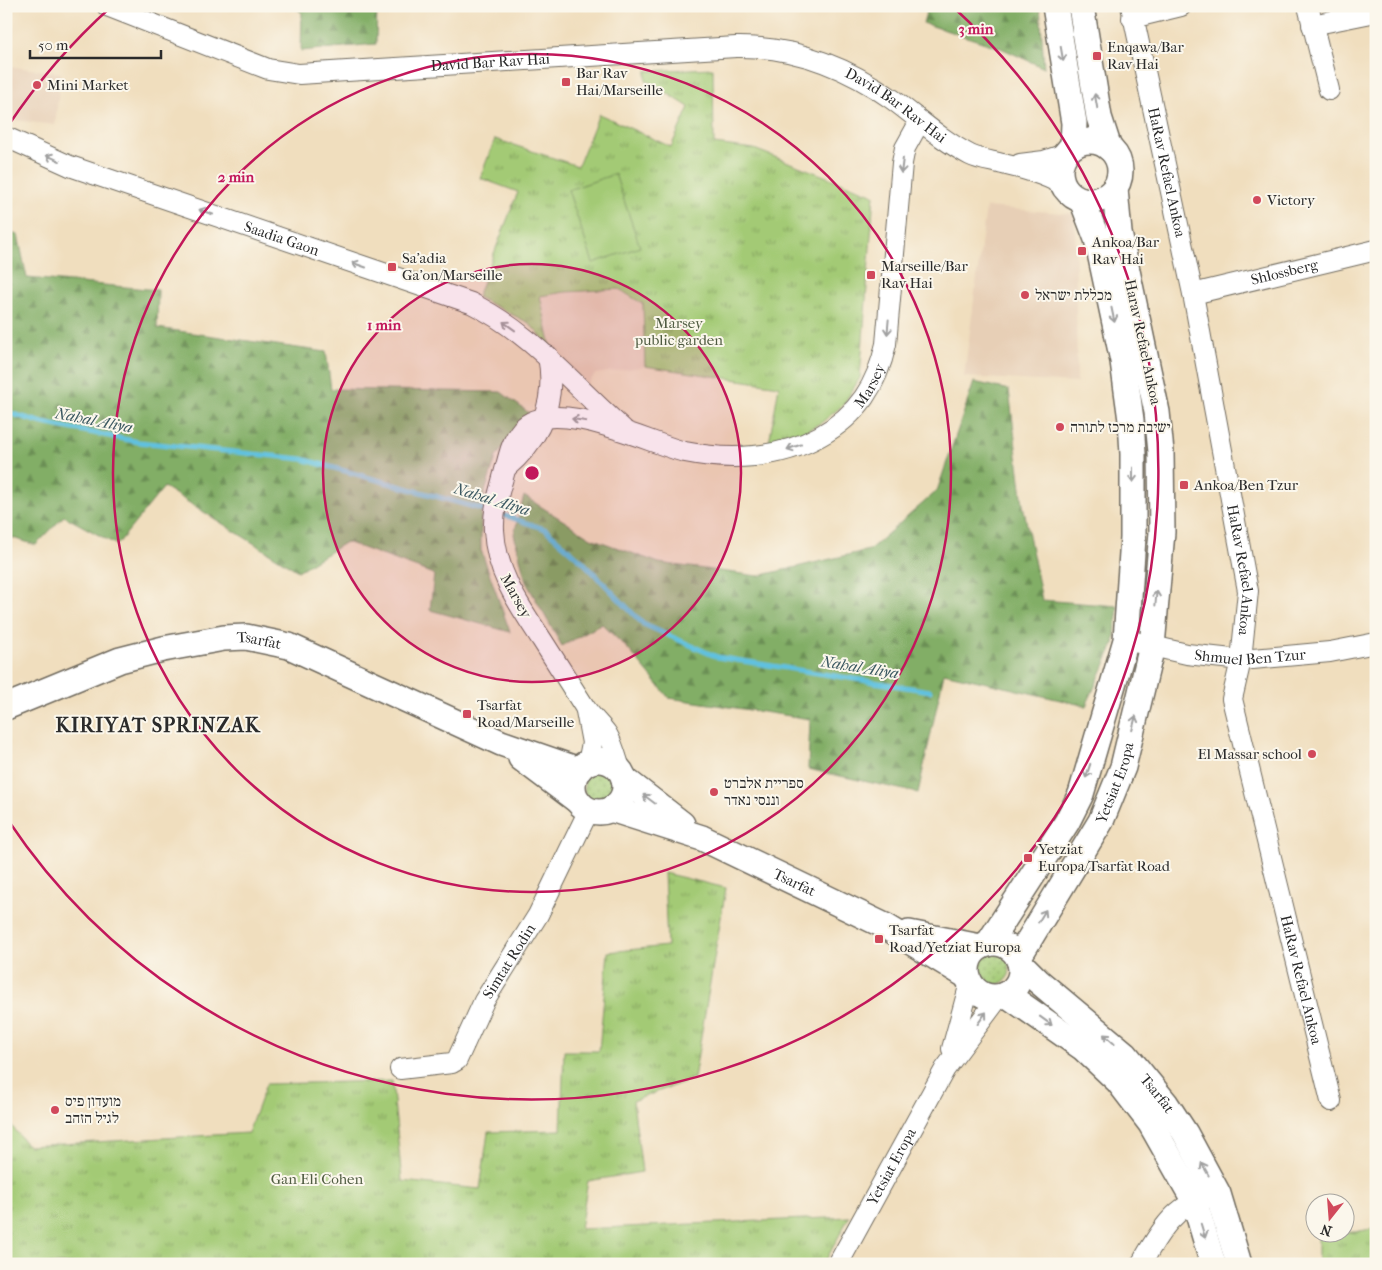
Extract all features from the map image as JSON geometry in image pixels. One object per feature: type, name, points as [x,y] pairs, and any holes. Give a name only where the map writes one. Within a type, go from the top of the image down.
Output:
[{"type":"street","name":"David Bar Rav Hai","points":[[107,6],[268,69],[299,74],[736,48],[764,48],[804,56],[845,70],[893,100],[943,139],[968,154],[1038,173],[1073,193]]},
{"type":"street","points":[[1054,6],[1071,105],[1069,150],[1060,166],[1073,193],[1102,199],[1115,189],[1120,177],[1120,164],[1109,148],[1099,118],[1081,6]]},
{"type":"street","points":[[1131,12],[1182,6]]},
{"type":"street","name":"HaRav Refael Ankoa","points":[[1131,12],[1193,294],[1248,591],[1241,660],[1232,699],[1331,1101]]},
{"type":"street","points":[[1329,90],[1310,16],[1376,12]]},
{"type":"street","name":"Marsey","points":[[544,418],[579,420],[626,432],[666,446],[704,455],[750,457],[770,455],[810,441],[828,432],[858,407],[876,379],[886,344],[902,163],[905,148],[920,121]]},
{"type":"street","name":"Saadia Gaon","points":[[6,137],[70,166],[471,303],[512,327],[548,356]]},
{"type":"street","points":[[1069,150],[1092,141],[1109,148]]},
{"type":"street","name":"David Bar Rav Hai","points":[[1005,165],[1044,161],[1069,150]]},
{"type":"street","name":"Harav Refael Ankoa","points":[[1115,189],[1119,232],[1158,412],[1162,532],[1152,646]]},
{"type":"street","name":"Harav Refael Ankoa","points":[[1073,193],[1097,239],[1123,361],[1131,420],[1133,538],[1126,640]]},
{"type":"street","name":"Shlossberg","points":[[1193,294],[1376,250]]},
{"type":"street","name":"Marsey","points":[[548,356],[596,406],[626,432]]},
{"type":"street","name":"Marsey","points":[[548,356],[551,382],[544,418],[530,444],[505,469],[496,501],[494,522],[500,567],[514,598],[586,709],[607,735],[623,776]]},
{"type":"street","name":"Tsarfat","points":[[6,707],[120,660],[163,649],[224,638],[246,637],[289,646],[501,743],[584,767]]},
{"type":"street","name":"Shmuel Ben Tzur","points":[[1126,640],[1187,654],[1241,660],[1330,652],[1376,643]]},
{"type":"street","name":"Yetsiat Eropa","points":[[984,945],[1067,822],[1081,794],[1126,640]]},
{"type":"street","name":"Yetsiat Eropa","points":[[1019,961],[1101,821],[1123,767],[1152,646]]},
{"type":"street","name":"Marsey","points":[[584,767],[592,743],[586,709]]},
{"type":"street","name":"Tsarfat","points":[[501,743],[593,807],[702,838],[885,926],[969,980]]},
{"type":"street","points":[[606,762],[615,766],[623,776],[624,794],[622,800],[593,807],[574,786],[584,767],[606,762]]},
{"type":"street","name":"Tsarfat","points":[[623,776],[702,838]]},
{"type":"street","name":"Simtat Rodin","points":[[400,1069],[452,1063],[457,1060],[484,1001],[538,915],[593,807]]},
{"type":"street","name":"Tsarfat","points":[[885,926],[984,945]]},
{"type":"street","points":[[984,945],[1005,946],[1019,961],[1020,978],[1016,984],[1002,995],[982,994],[969,980],[969,960],[984,945]]},
{"type":"street","name":"Tsarfat","points":[[1019,961],[1038,982],[1105,1035],[1146,1077],[1185,1133],[1218,1194],[1238,1264]]},
{"type":"street","name":"Yetsiat Eropa","points":[[945,1068],[965,1007],[969,980]]},
{"type":"street","name":"Yetsiat Eropa","points":[[838,1264],[945,1068],[1002,995]]},
{"type":"street","name":"Tsarfat","points":[[1002,995],[1083,1048],[1118,1081],[1164,1143],[1194,1200],[1213,1264]]},
{"type":"street","points":[[1141,1264],[1166,1223],[1194,1200],[1218,1194]]},
{"type":"shaded area","points":[[6,66],[61,73],[55,125],[6,119]]},
{"type":"shaded area","name":"מכללת ישראל","points":[[986,207],[1075,214],[1077,383],[964,377]]},
{"type":"shaded area","points":[[619,289],[643,304],[645,366],[596,374],[585,386],[551,348],[540,296],[565,292]]},
{"type":"green space","points":[[294,6],[377,6],[376,44],[301,51],[302,13]]},
{"type":"green space","points":[[921,6],[1040,6],[1044,68],[1001,48],[923,23],[927,9]]},
{"type":"green space","name":"Marsey public garden","points":[[713,68],[714,144],[754,149],[874,195],[860,378],[843,405],[821,423],[768,449],[779,386],[645,366],[643,304],[619,289],[565,292],[540,296],[551,348],[529,323],[477,297],[518,192],[480,178],[495,139],[578,166],[599,114],[671,147],[689,107],[646,80],[646,71]]},
{"type":"green space","points":[[615,174],[640,247],[593,263],[568,190]]},
{"type":"green space","points":[[6,232],[18,235],[27,278],[158,290],[157,328],[326,352],[331,389],[501,392],[529,413],[496,457],[481,505],[481,550],[510,632],[430,610],[434,574],[346,542],[298,571],[164,487],[117,545],[64,516],[36,545],[6,536]]},
{"type":"green space","points":[[974,382],[1009,390],[1023,505],[1042,600],[1118,606],[1114,644],[1086,706],[944,673],[918,793],[808,769],[810,719],[669,698],[629,650],[602,624],[562,646],[526,582],[514,534],[524,496],[591,538],[659,563],[758,576],[869,550],[937,491]]},
{"type":"green space","points":[[600,771],[606,772],[611,776],[615,781],[615,793],[611,798],[606,802],[600,803],[594,802],[589,798],[585,793],[584,787],[585,781],[589,776],[594,772]]},
{"type":"green space","name":"Gan Eli Cohen","points":[[664,873],[726,888],[694,1078],[633,1101],[642,1172],[588,1181],[580,1229],[849,1217],[824,1264],[6,1264],[6,1119],[28,1146],[248,1133],[266,1084],[392,1081],[402,1181],[480,1189],[488,1132],[561,1130],[564,1051],[599,1051],[608,952],[667,946]]},
{"type":"green space","points":[[994,953],[1000,954],[1005,958],[1009,963],[1009,975],[1005,980],[1000,984],[994,985],[988,984],[983,980],[979,975],[978,969],[979,963],[983,958],[988,954]]},
{"type":"green space","points":[[1376,1228],[1376,1264],[1318,1264],[1318,1242],[1354,1242],[1355,1232]]},
{"type":"waterway","name":"Nahal Aliya","points":[[6,412],[43,423],[139,442],[302,459],[492,512]]},
{"type":"waterway","name":"Nahal Aliya","points":[[500,514],[545,529],[583,562],[643,624],[717,657],[930,691]]},
{"type":"place","name":"Enqawa/Bar Rav Hai","points":[[1097,56]]},
{"type":"place","name":"Bar Rav Hai/Marseille","points":[[566,82]]},
{"type":"place","name":"Mini Market","points":[[37,85]]},
{"type":"place","name":"Victory","points":[[1257,200]]},
{"type":"place","name":"Ankoa/Bar Rav Hai","points":[[1082,251]]},
{"type":"place","name":"Sa'adia Ga'on/Marseille","points":[[392,267]]},
{"type":"place","name":"Marseille/Bar Rav Hai","points":[[871,275]]},
{"type":"place","name":"מכללת ישראל","points":[[1025,295]]},
{"type":"place","name":"ישיבת מרכז לתורה","points":[[1060,427]]},
{"type":"place","name":"Ankoa/Ben Tzur","points":[[1184,485]]},
{"type":"place","name":"Tsarfat Road/Marseille","points":[[467,714]]},
{"type":"place","name":"El Massar school","points":[[1312,754]]},
{"type":"place","name":"ספריית אלברט וננסי נאדר","points":[[714,792]]},
{"type":"place","name":"Yetziat Europa/Tsarfat Road","points":[[1028,858]]},
{"type":"place","name":"Tsarfat Road/Yetziat Europa","points":[[879,939]]},
{"type":"place","name":"מועדון פיס לגיל הזהב","points":[[55,1110]]},
{"type":"district","name":"KIRIYAT SPRINZAK","points":[[158,725]]}]
